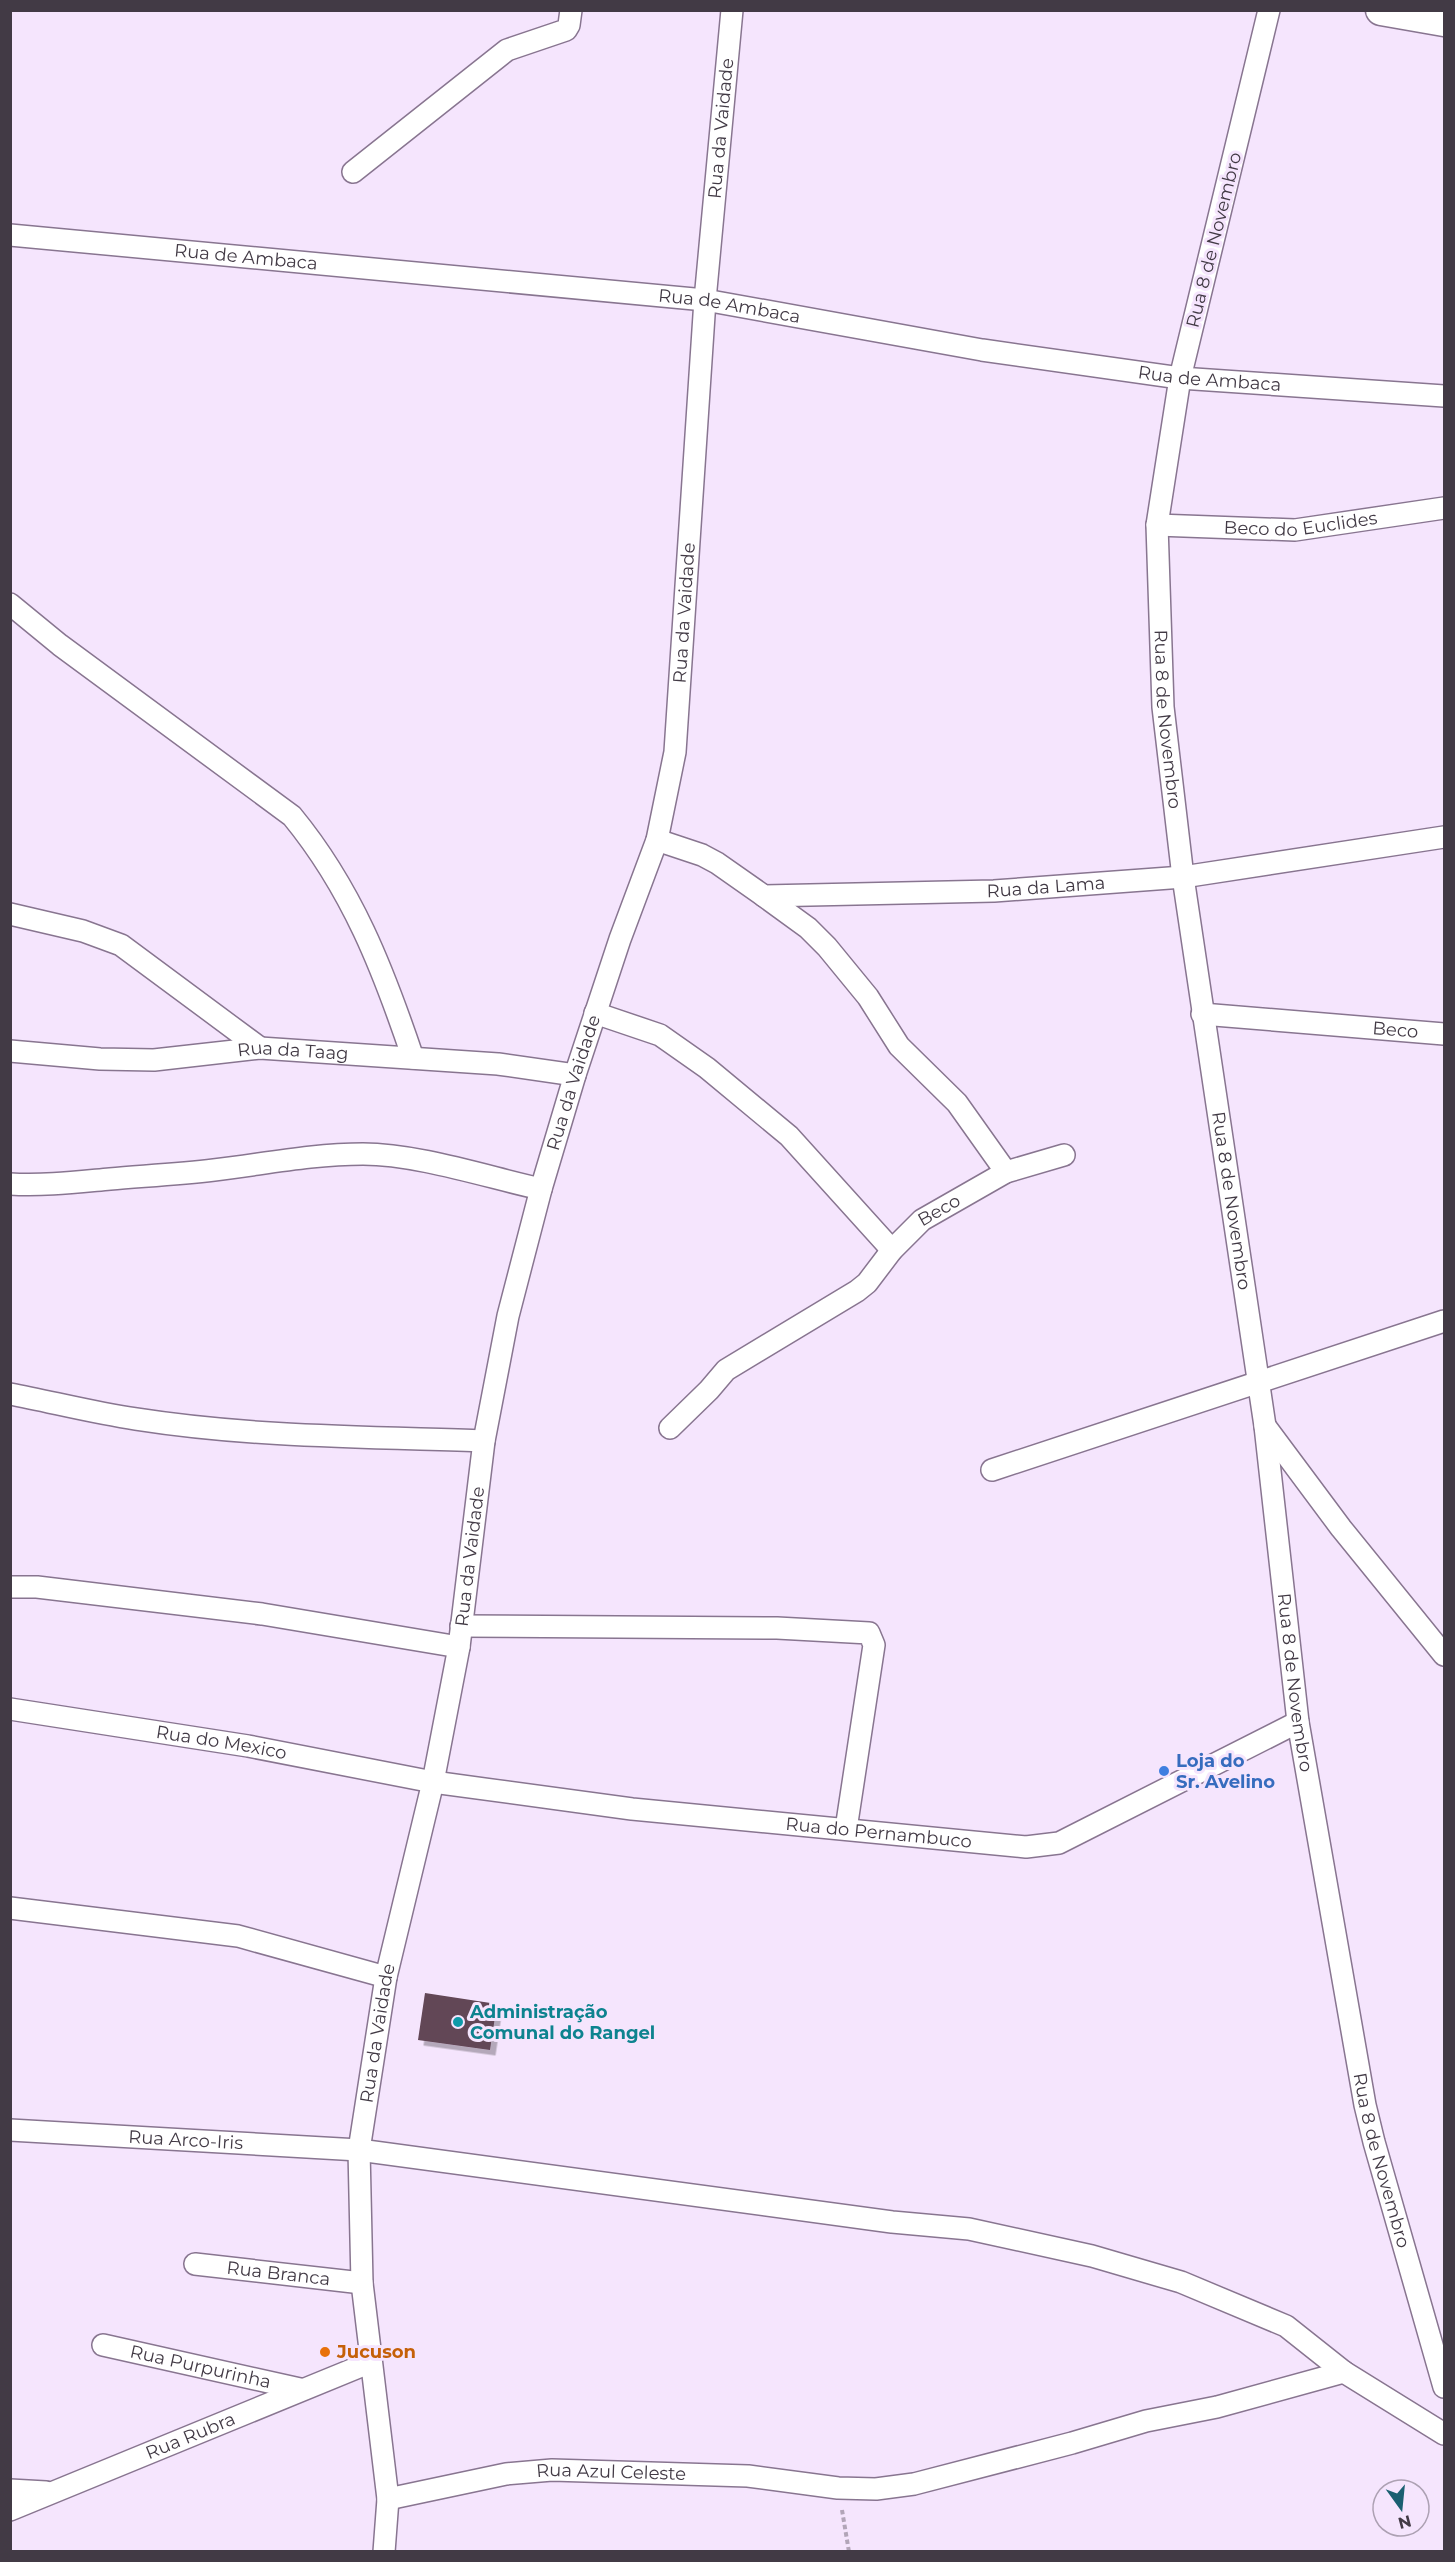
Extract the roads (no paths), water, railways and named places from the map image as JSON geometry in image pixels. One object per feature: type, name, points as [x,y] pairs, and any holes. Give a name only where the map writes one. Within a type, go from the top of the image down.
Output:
[{"type":"main road","points":[[1381,10],[1444,21]]},
{"type":"street","points":[[353,172],[507,50],[566,30],[571,10]]},
{"type":"street","name":"Rua da Vaidade","points":[[384,2552],[388,2499],[362,2283],[359,2150],[386,1977],[433,1782],[460,1636],[484,1441],[508,1316],[541,1189],[575,1075],[657,840],[678,729],[705,300],[732,10]]},
{"type":"street","name":"Rua 8 de Novembro","points":[[1269,10],[1180,378],[1157,525],[1163,707],[1202,1014],[1265,1426],[1298,1722],[1365,2105],[1444,2387]]},
{"type":"street","name":"Rua de Ambaca","points":[[10,235],[705,300],[982,350],[1180,378],[1444,396]]},
{"type":"street","name":"Beco do Euclides","points":[[1157,525],[1295,530],[1444,508]]},
{"type":"street","points":[[10,604],[60,645],[292,816],[317,846],[366,932],[384,972],[413,1058]]},
{"type":"street","name":"Rua da Lama","points":[[764,896],[994,891],[1183,877],[1444,837]]},
{"type":"street","points":[[657,840],[702,855],[717,863],[808,928],[868,997],[900,1046],[957,1103],[1006,1172]]},
{"type":"street","points":[[10,914],[82,931],[121,945],[260,1048]]},
{"type":"street","points":[[595,1013],[660,1035],[707,1068],[789,1136],[892,1250]]},
{"type":"street","name":"Beco","points":[[1202,1014],[1444,1034]]},
{"type":"street","name":"Rua da Taag","points":[[10,1051],[100,1059],[154,1060],[260,1048],[498,1064],[575,1075]]},
{"type":"street","points":[[10,1184],[75,1182],[213,1170],[312,1157],[364,1154],[413,1160],[541,1189]]},
{"type":"street","name":"Beco","points":[[670,1428],[710,1390],[726,1370],[815,1318],[867,1283],[892,1250],[922,1220],[1006,1172],[1064,1155]]},
{"type":"street","points":[[992,1470],[1444,1321]]},
{"type":"street","points":[[10,1394],[136,1419],[200,1427],[303,1434],[484,1441]]},
{"type":"street","points":[[1265,1426],[1341,1528],[1442,1649]]},
{"type":"street","points":[[10,1587],[37,1587],[460,1636],[777,1628],[869,1633],[874,1645],[846,1829]]},
{"type":"street","name":"Rua do Mexico","points":[[10,1709],[248,1746],[433,1782]]},
{"type":"street","name":"Rua do Pernambuco","points":[[433,1782],[632,1809],[1026,1847],[1059,1843],[1298,1722]]},
{"type":"street","points":[[10,1908],[238,1936],[386,1977]]},
{"type":"street","name":"Rua Arco-Iris","points":[[10,2130],[359,2150],[892,2222],[969,2229],[1092,2256],[1181,2282],[1286,2326],[1344,2373],[1444,2434]]},
{"type":"street","name":"Rua Branca","points":[[195,2264],[362,2283]]},
{"type":"street","name":"Rua Purpurinha","points":[[103,2344],[300,2389]]},
{"type":"street","name":"Rua Rubra","points":[[10,2510],[300,2389],[371,2362]]},
{"type":"street","name":"Rua Azul Celeste","points":[[388,2499],[506,2474],[552,2470],[748,2476],[838,2488],[876,2489],[914,2484],[995,2464],[1146,2421],[1217,2407],[1344,2373]]},
{"type":"street","points":[[10,2490],[53,2492]]},
{"type":"place","name":"Loja do Sr. Avelino","points":[[1164,1771]]},
{"type":"place","name":"Administração Comunal do Rangel","points":[[458,2022]]},
{"type":"place","name":"Jucuson","points":[[325,2352]]}]
